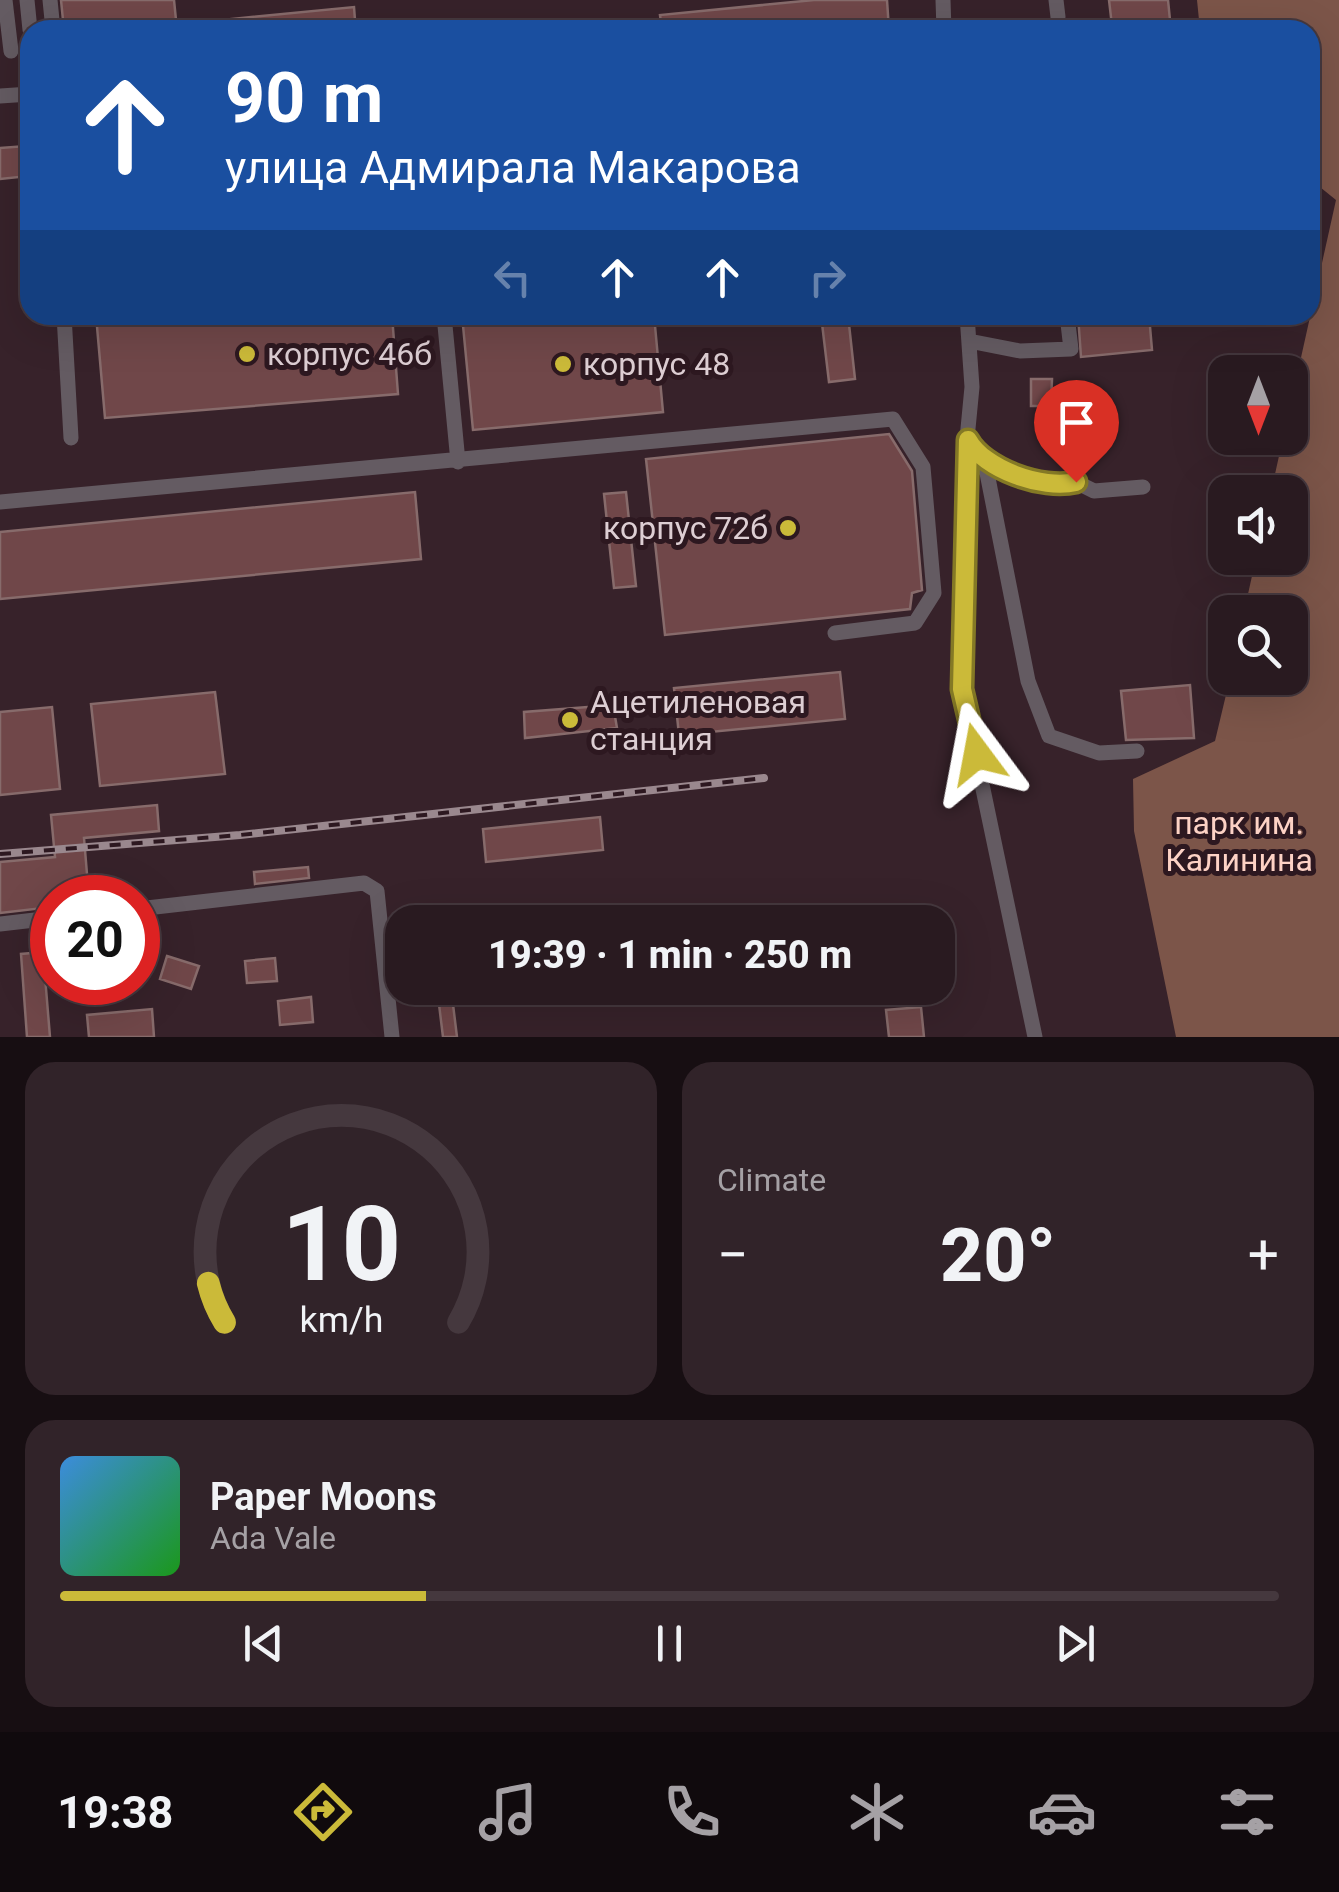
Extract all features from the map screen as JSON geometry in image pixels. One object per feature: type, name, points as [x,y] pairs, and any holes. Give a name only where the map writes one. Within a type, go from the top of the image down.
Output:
[{"type":"street","points":[[5,0],[10,51]]},
{"type":"street","points":[[64,325],[70,438]]},
{"type":"street","points":[[445,325],[458,462]]},
{"type":"street","points":[[968,325],[962,689],[1035,1037]]},
{"type":"street","points":[[969,341],[1020,350],[1070,349],[1068,325]]},
{"type":"street","points":[[0,502],[893,419],[923,467],[934,592],[915,624],[835,634]]},
{"type":"street","points":[[968,440],[987,473],[1028,681],[1049,736],[1099,752],[1137,752]]},
{"type":"street","points":[[978,458],[1044,483],[1076,482],[1094,491],[1143,488]]},
{"type":"street","points":[[160,907],[364,884],[377,892],[392,1037]]},
{"type":"street","points":[[0,924],[30,921]]},
{"type":"green space","name":"парк им. Калинина","points":[[1197,0],[1339,0],[1339,1037],[1176,1037],[1134,831],[1133,779],[1215,741],[1226,695],[1308,695],[1308,595],[1248,595],[1252,575],[1308,575],[1308,475],[1275,475],[1279,455],[1308,455],[1308,355],[1302,355],[1308,325],[1320,325],[1320,272],[1336,200],[1320,187],[1320,20],[1199,20]]},
{"type":"building","points":[[61,0],[174,0],[176,20],[63,20]]},
{"type":"building","points":[[814,0],[887,0],[888,20],[661,20],[660,15]]},
{"type":"building","points":[[1109,0],[1168,0],[1170,20],[1111,20]]},
{"type":"building","points":[[354,7],[355,20],[221,20]]},
{"type":"building","points":[[20,146],[20,177],[0,179],[0,148]]},
{"type":"building","name":"корпус 46б","points":[[97,325],[393,325],[398,394],[105,418]]},
{"type":"building","name":"корпус 48","points":[[463,325],[655,325],[663,412],[473,430]]},
{"type":"building","points":[[822,325],[849,325],[855,379],[829,382]]},
{"type":"building","points":[[1079,325],[1150,325],[1152,350],[1081,357]]},
{"type":"building","points":[[1031,379],[1052,379],[1051,406],[1031,406]]},
{"type":"building","name":"корпус 72б","points":[[889,434],[912,471],[922,590],[912,593],[910,609],[665,635],[646,459]]},
{"type":"building","points":[[415,492],[421,559],[0,599],[0,532]]},
{"type":"building","points":[[626,492],[636,586],[614,588],[604,494]]},
{"type":"building","points":[[840,672],[845,719],[679,735],[674,688]]},
{"type":"building","points":[[1190,685],[1194,738],[1126,740],[1121,691]]},
{"type":"building","points":[[215,692],[225,774],[100,786],[91,704]]},
{"type":"building","name":"Ацетиленовая станция","points":[[613,705],[617,728],[525,738],[524,712]]},
{"type":"building","points":[[52,707],[60,789],[0,795],[0,712]]},
{"type":"building","points":[[157,805],[159,831],[84,838],[87,875],[30,875],[30,910],[0,913],[0,862],[55,857],[51,815]]},
{"type":"building","points":[[600,817],[603,850],[486,862],[483,829]]},
{"type":"building","points":[[308,867],[309,878],[255,884],[254,872]]},
{"type":"building","points":[[30,953],[30,1005],[47,1005],[50,1037],[27,1037],[21,954]]},
{"type":"building","points":[[167,956],[199,966],[191,989],[160,979]]},
{"type":"building","points":[[275,958],[277,981],[247,983],[245,961]]},
{"type":"building","points":[[311,997],[313,1022],[280,1025],[278,1001]]},
{"type":"building","points":[[439,1005],[453,1005],[457,1037],[443,1037]]},
{"type":"building","points":[[921,1007],[924,1037],[889,1037],[886,1010]]},
{"type":"building","points":[[152,1009],[154,1037],[89,1037],[87,1015]]},
{"type":"railway","points":[[0,854],[240,835],[764,778]]},
{"type":"place","name":"корпус 46б","points":[[247,354]]},
{"type":"place","name":"корпус 48","points":[[563,364]]},
{"type":"place","name":"корпус 72б","points":[[788,528]]},
{"type":"place","name":"Ацетиленовая станция","points":[[570,720]]},
{"type":"route","points":[[977,754],[962,689],[964,470],[968,440],[978,458],[1044,483],[1076,482]]}]
